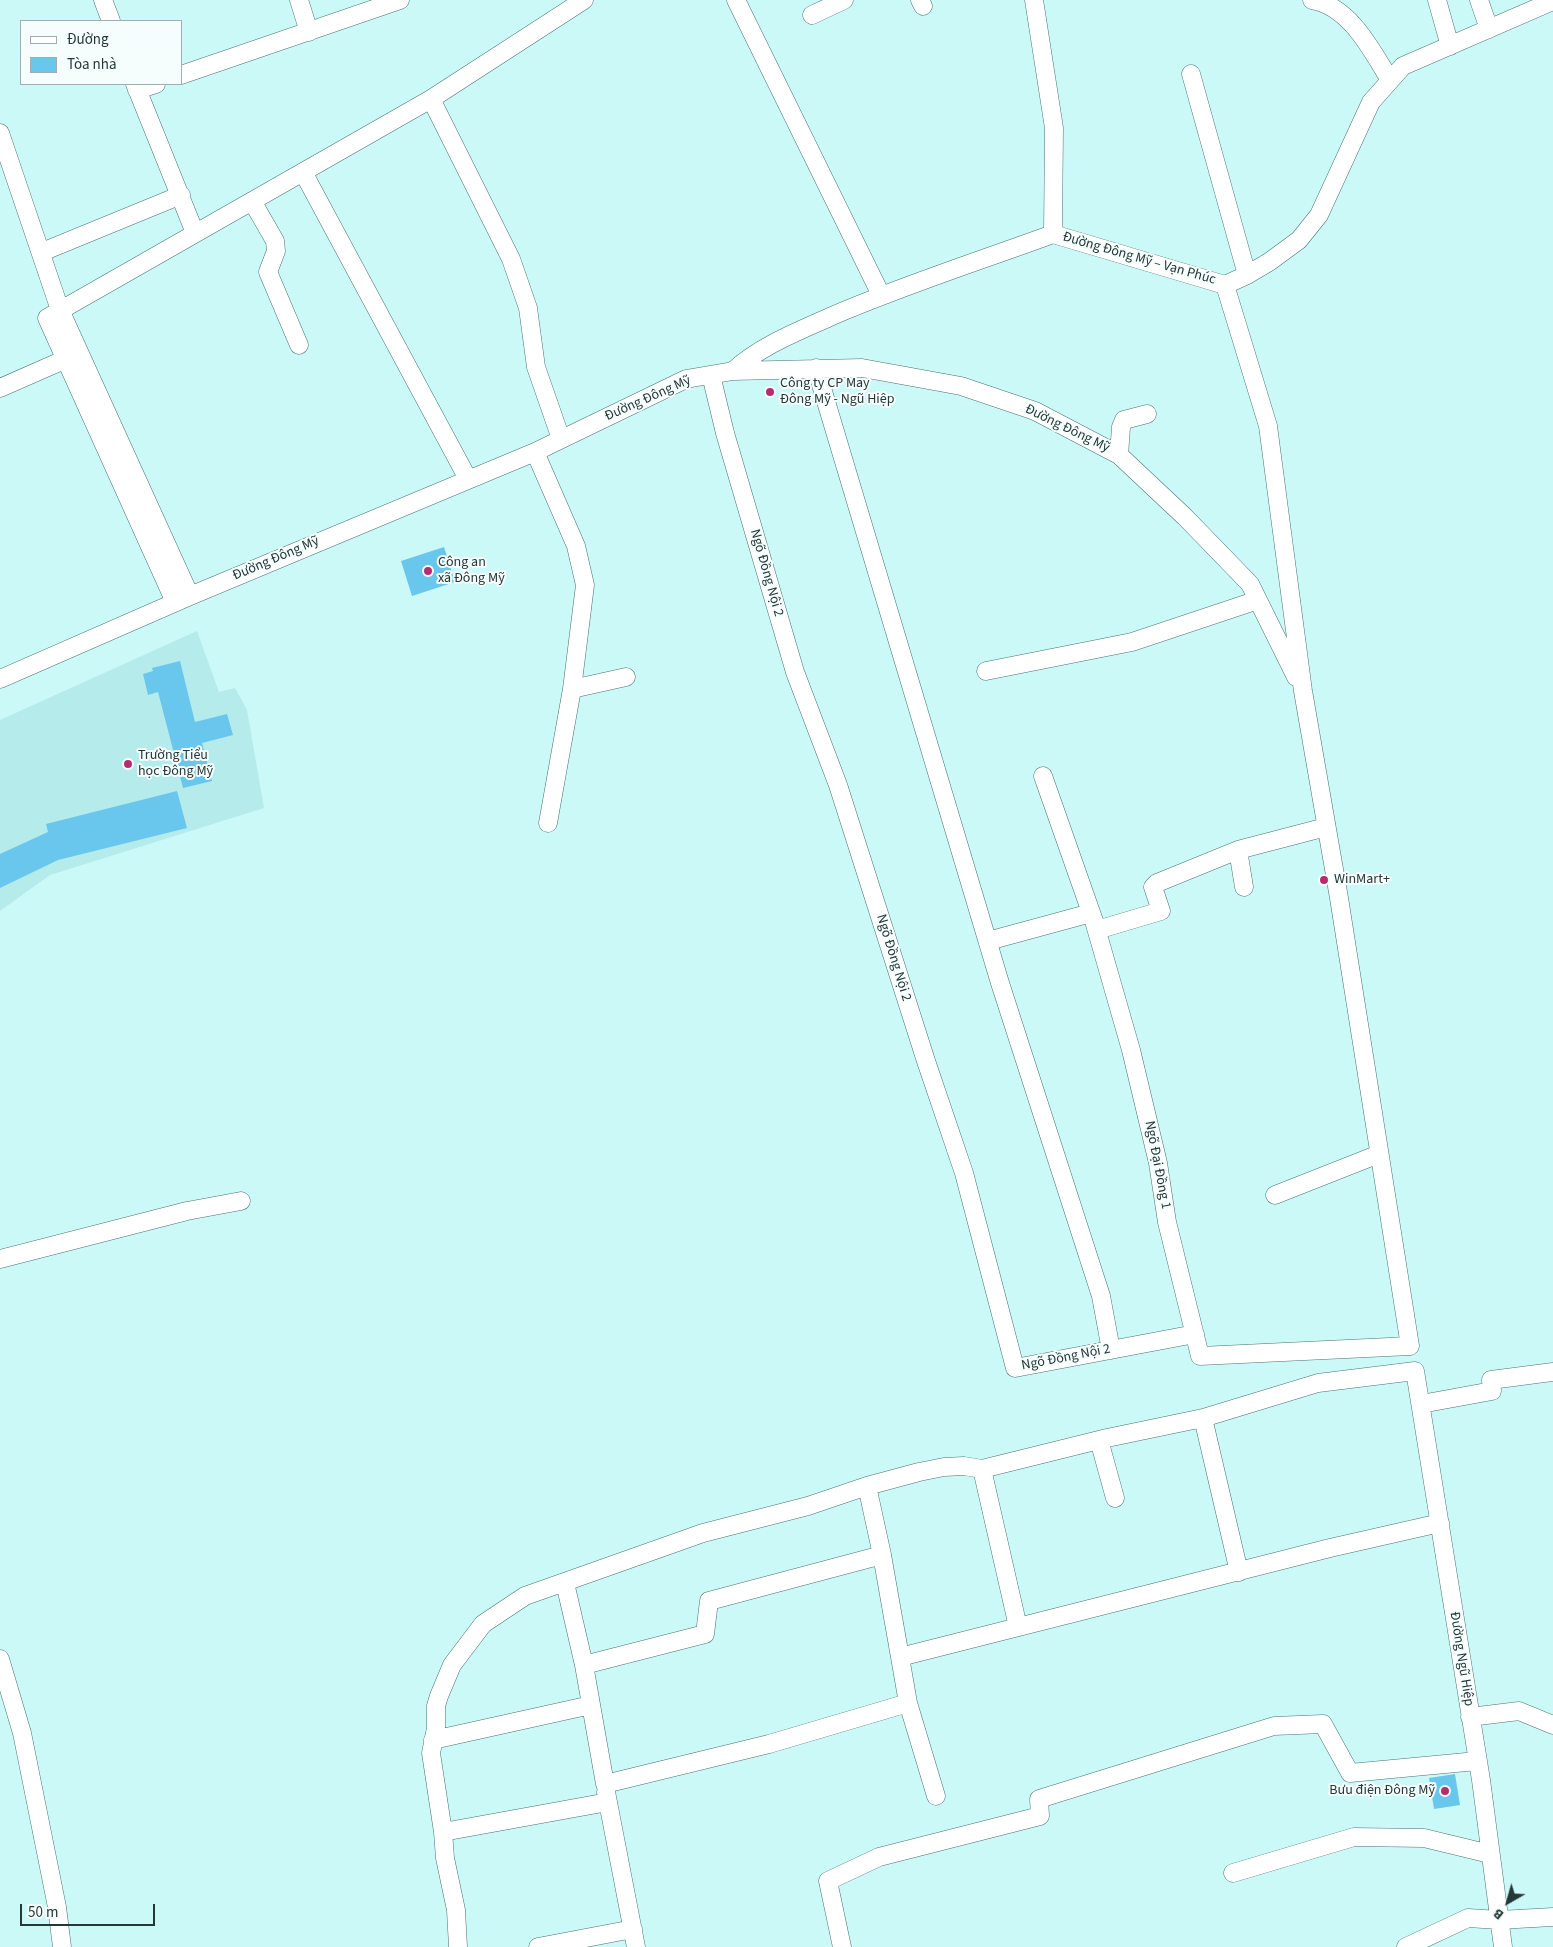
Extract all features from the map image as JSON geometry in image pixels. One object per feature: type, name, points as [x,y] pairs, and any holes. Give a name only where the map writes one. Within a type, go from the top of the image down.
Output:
[{"type":"street","points":[[103,0],[111,20]]},
{"type":"street","points":[[298,0],[309,32]]},
{"type":"street","points":[[182,75],[400,0]]},
{"type":"street","points":[[182,599],[47,318],[431,99],[584,0]]},
{"type":"street","points":[[736,0],[881,295]]},
{"type":"street","points":[[812,15],[844,0]]},
{"type":"street","name":"Đường Đông Mỹ – Vạn Phúc","points":[[1034,0],[1054,128],[1054,234],[1226,285],[1268,426],[1303,691]]},
{"type":"street","points":[[1312,0],[1330,5],[1345,17],[1373,53],[1390,80]]},
{"type":"street","points":[[1437,0],[1450,46]]},
{"type":"street","points":[[1479,0],[1489,29]]},
{"type":"street","points":[[1226,285],[1269,262],[1299,240],[1319,215],[1371,102],[1403,66],[1553,1]]},
{"type":"street","points":[[1191,74],[1247,275]]},
{"type":"street","points":[[149,85],[136,87],[196,233]]},
{"type":"street","points":[[431,99],[511,259],[528,308],[536,367],[561,439]]},
{"type":"street","points":[[0,133],[42,252],[60,310],[182,599]]},
{"type":"street","points":[[303,172],[468,479]]},
{"type":"street","points":[[42,252],[181,195]]},
{"type":"street","points":[[252,201],[275,241],[276,251],[268,272],[299,345]]},
{"type":"street","points":[[733,371],[774,342],[881,295],[1054,234]]},
{"type":"street","points":[[0,388],[66,359]]},
{"type":"street","points":[[816,368],[988,941],[1101,1296],[1111,1350]]},
{"type":"street","name":"Đường Đông Mỹ","points":[[0,679],[182,599],[534,452],[686,379],[733,371],[862,368],[961,386],[1035,411],[1119,455],[1185,517],[1250,584],[1303,691]]},
{"type":"street","name":"Ngõ Đồng Nội 2","points":[[711,375],[725,432],[795,672],[838,785],[926,1061],[964,1172],[1015,1368],[1195,1334]]},
{"type":"street","points":[[1119,455],[1121,427],[1124,420],[1147,414]]},
{"type":"street","points":[[534,452],[576,546],[585,585],[572,689],[548,823]]},
{"type":"street","points":[[986,671],[1132,642],[1258,600]]},
{"type":"street","points":[[572,689],[626,677]]},
{"type":"street","points":[[1274,1195],[1379,1154],[1303,691]]},
{"type":"street","name":"Ngõ Đại Đồng 1","points":[[1042,776],[1097,930],[1131,1050],[1156,1154],[1168,1222],[1200,1356],[1410,1346],[1379,1154]]},
{"type":"street","points":[[1097,930],[1161,911],[1153,887],[1157,883],[1238,850],[1326,827]]},
{"type":"street","points":[[1238,850],[1244,886]]},
{"type":"street","points":[[988,941],[1091,913]]},
{"type":"street","points":[[0,1260],[187,1211],[241,1201]]},
{"type":"street","name":"Đường Ngũ Hiệp","points":[[1203,1418],[1318,1384],[1415,1371],[1477,1761],[1503,1947]]},
{"type":"street","points":[[1421,1404],[1492,1391],[1491,1380],[1553,1372]]},
{"type":"street","points":[[458,1947],[456,1910],[445,1858],[431,1753],[436,1728],[436,1706],[452,1665],[470,1640],[495,1615],[525,1596],[702,1533],[808,1506],[867,1486],[944,1467],[964,1466],[982,1469],[1099,1440],[1203,1418],[1239,1572]]},
{"type":"street","points":[[1099,1440],[1115,1498]]},
{"type":"street","points":[[982,1469],[1018,1627]]},
{"type":"street","points":[[867,1486],[882,1555],[908,1703],[936,1796]]},
{"type":"street","points":[[900,1657],[1440,1523]]},
{"type":"street","points":[[584,1665],[705,1634],[709,1602],[882,1555]]},
{"type":"street","points":[[565,1583],[584,1665],[636,1947]]},
{"type":"street","points":[[0,1660],[22,1733],[57,1907],[62,1947]]},
{"type":"street","points":[[605,1784],[769,1744],[908,1703]]},
{"type":"street","points":[[433,1740],[591,1705]]},
{"type":"street","points":[[1470,1717],[1519,1711],[1553,1726]]},
{"type":"street","points":[[842,1947],[828,1882],[878,1857],[1040,1816],[1039,1799],[1274,1726],[1323,1724],[1350,1773],[1477,1761]]},
{"type":"street","points":[[443,1832],[608,1802]]},
{"type":"street","points":[[1233,1873],[1354,1837],[1424,1838],[1490,1854]]},
{"type":"street","points":[[1406,1947],[1468,1918],[1499,1920],[1553,1916]]},
{"type":"street","points":[[538,1947],[633,1929]]},
{"type":"shaded area","name":"Trường Tiểu học Đông Mỹ","points":[[197,631],[219,692],[235,688],[247,710],[264,808],[50,875],[0,911],[0,720]]},
{"type":"building","name":"Công an xã Đông Mỹ","points":[[444,547],[455,582],[412,596],[401,561]]},
{"type":"building","points":[[180,661],[195,722],[227,714],[233,735],[202,743],[212,781],[183,788],[158,692],[148,695],[143,674],[153,671],[152,668]]},
{"type":"building","points":[[177,791],[187,828],[58,860],[0,888],[0,854],[48,832],[46,824]]},
{"type":"building","name":"Bưu điện Đông Mỹ","points":[[1455,1774],[1460,1805],[1434,1809],[1429,1778]]},
{"type":"place","name":"Công ty CP May Đông Mỹ - Ngũ Hiệp","points":[[770,392]]},
{"type":"place","name":"Công an xã Đông Mỹ","points":[[428,571]]},
{"type":"place","name":"Trường Tiểu học Đông Mỹ","points":[[128,764]]},
{"type":"place","name":"WinMart+","points":[[1324,880]]},
{"type":"place","name":"Bưu điện Đông Mỹ","points":[[1445,1791]]}]
